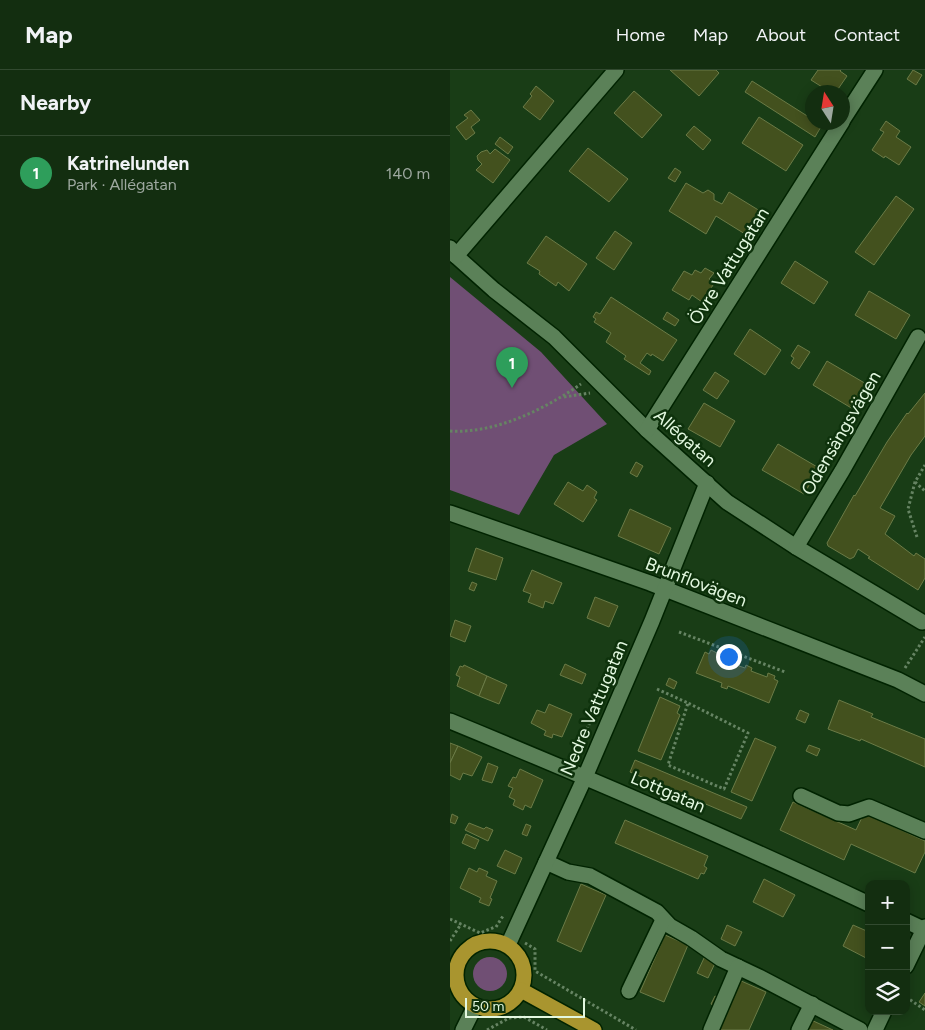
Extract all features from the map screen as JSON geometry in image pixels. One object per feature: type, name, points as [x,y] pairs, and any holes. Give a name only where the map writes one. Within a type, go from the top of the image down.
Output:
[{"type":"main road","points":[[511,940],[522,960],[524,970],[524,981],[521,990],[515,999],[496,1009],[476,1006],[467,1000],[459,987],[454,959],[474,944],[485,941],[511,940]]},
{"type":"main road","points":[[521,990],[594,1030]]},
{"type":"street","points":[[453,252],[616,70]]},
{"type":"street","name":"Övre Vattugatan","points":[[850,109],[875,70]]},
{"type":"street","name":"Övre Vattugatan","points":[[647,430],[837,130]]},
{"type":"street","name":"Allégatan","points":[[453,252],[494,290],[554,337],[647,430],[727,502],[923,630]]},
{"type":"street","name":"Odensängsvägen","points":[[796,547],[842,471],[918,337]]},
{"type":"street","name":"Nedre Vattugatan","points":[[511,940],[585,777],[664,589],[706,483]]},
{"type":"street","name":"Brunflovägen","points":[[450,512],[664,589],[898,680],[925,694]]},
{"type":"street","name":"Lottgatan","points":[[450,721],[758,852],[865,902]]},
{"type":"street","points":[[801,796],[838,813],[850,814],[868,807],[925,831]]},
{"type":"street","points":[[546,862],[568,872],[590,876],[657,912],[670,926],[691,938],[721,960],[812,1004],[860,1030]]},
{"type":"street","points":[[629,991],[663,920]]},
{"type":"street","points":[[910,923],[925,929],[910,958]]},
{"type":"street","points":[[711,1030],[738,967]]},
{"type":"street","points":[[799,1030],[812,1004]]},
{"type":"street","points":[[464,1030],[476,1006]]},
{"type":"street","points":[[875,1030],[882,1015]]},
{"type":"path","points":[[450,431],[490,427],[531,413],[561,398],[593,376]]},
{"type":"path","points":[[561,398],[607,391]]},
{"type":"path","points":[[917,537],[908,509],[915,482],[925,465]]},
{"type":"path","points":[[915,482],[925,492]]},
{"type":"path","points":[[898,680],[923,630]]},
{"type":"path","points":[[679,632],[784,672]]},
{"type":"path","points":[[657,689],[688,703],[748,733],[724,789],[668,764],[688,703]]},
{"type":"path","points":[[450,919],[480,933],[496,927],[511,940],[535,949],[535,971],[636,1030]]},
{"type":"path","points":[[450,941],[461,924]]},
{"type":"path","points":[[910,1000],[925,1010]]},
{"type":"path","points":[[487,1030],[509,1018],[524,1018],[547,1030]]},
{"type":"shaded area","points":[[450,277],[541,352],[607,424],[554,455],[519,515],[450,490]]},
{"type":"shaded area","points":[[490,957],[502,962],[507,974],[502,986],[490,991],[478,986],[473,974],[478,962]]},
{"type":"building","points":[[670,70],[716,70],[719,73],[699,96]]},
{"type":"building","points":[[818,70],[841,70],[847,76],[841,85],[819,85],[811,80]]},
{"type":"building","points":[[913,70],[922,75],[916,85],[907,79]]},
{"type":"building","points":[[752,81],[805,115],[805,130],[819,130],[815,137],[745,92]]},
{"type":"building","points":[[536,86],[554,101],[540,120],[523,107],[532,96],[530,94]]},
{"type":"building","points":[[634,91],[662,115],[642,138],[614,113]]},
{"type":"building","points":[[471,110],[480,120],[471,127],[475,133],[466,140],[456,127],[468,118],[464,115]]},
{"type":"building","points":[[759,117],[803,145],[786,171],[742,143]]},
{"type":"building","points":[[886,121],[900,131],[896,137],[911,147],[899,165],[872,150],[884,132],[880,130]]},
{"type":"building","points":[[694,126],[711,140],[703,150],[686,135]]},
{"type":"building","points":[[500,137],[513,147],[508,154],[495,144]]},
{"type":"building","points":[[588,148],[628,179],[609,202],[569,171]]},
{"type":"building","points":[[495,149],[510,160],[493,183],[476,170],[482,164],[477,156],[487,150],[490,154]]},
{"type":"building","points":[[675,168],[681,172],[675,182],[668,178]]},
{"type":"building","points":[[686,183],[703,193],[708,190],[714,194],[714,200],[722,204],[729,192],[760,211],[745,234],[716,216],[706,234],[669,211]]},
{"type":"building","points":[[896,196],[914,209],[874,265],[855,252]]},
{"type":"building","points":[[615,231],[632,243],[614,270],[596,258]]},
{"type":"building","points":[[546,236],[587,264],[569,291],[558,282],[556,286],[539,274],[540,271],[527,263]]},
{"type":"building","points":[[795,261],[828,282],[814,304],[781,283]]},
{"type":"building","points":[[705,268],[714,273],[709,279],[715,282],[702,302],[692,295],[689,300],[672,290],[684,271],[692,275],[695,270],[701,273]]},
{"type":"building","points":[[869,291],[910,315],[896,339],[855,315]]},
{"type":"building","points":[[611,297],[677,340],[663,361],[647,353],[640,363],[651,371],[649,375],[624,359],[626,356],[606,342],[611,333],[594,322],[596,319],[593,317],[596,312],[600,314]]},
{"type":"building","points":[[667,312],[679,320],[675,326],[663,319]]},
{"type":"building","points":[[750,329],[781,350],[765,375],[734,354]]},
{"type":"building","points":[[798,345],[810,352],[799,369],[791,363],[794,358],[791,356]]},
{"type":"building","points":[[827,361],[868,385],[853,409],[813,385]]},
{"type":"building","points":[[715,372],[729,381],[717,399],[703,390]]},
{"type":"building","points":[[925,393],[925,436],[911,455],[880,508],[895,516],[885,534],[914,556],[916,553],[925,559],[925,578],[918,590],[868,558],[870,557],[858,549],[854,557],[850,559],[828,546],[827,543],[887,442],[907,413]]},
{"type":"building","points":[[704,403],[735,421],[720,447],[688,429]]},
{"type":"building","points":[[778,444],[819,468],[804,494],[762,470]]},
{"type":"building","points":[[636,462],[643,466],[637,477],[630,473]]},
{"type":"building","points":[[568,482],[583,491],[587,485],[597,492],[594,498],[597,500],[583,522],[554,504]]},
{"type":"building","points":[[630,509],[671,528],[659,554],[618,536]]},
{"type":"building","points":[[476,548],[503,558],[496,580],[468,571]]},
{"type":"building","points":[[532,570],[562,583],[553,604],[545,601],[543,608],[528,602],[531,594],[523,591]]},
{"type":"building","points":[[472,582],[477,584],[474,591],[469,589]]},
{"type":"building","points":[[595,597],[618,606],[609,627],[587,618]]},
{"type":"building","points":[[455,620],[471,626],[465,642],[450,636]]},
{"type":"building","points":[[711,650],[719,654],[718,657],[732,663],[733,660],[737,661],[740,663],[739,666],[745,668],[746,665],[752,668],[751,671],[767,677],[768,673],[775,676],[774,679],[778,681],[769,703],[728,686],[727,689],[721,687],[722,683],[696,673],[705,652],[709,654]]},
{"type":"building","points":[[565,664],[586,674],[582,684],[560,675]]},
{"type":"building","points":[[464,665],[487,676],[479,696],[457,686],[460,677],[456,675],[460,666],[463,667]]},
{"type":"building","points":[[487,676],[507,685],[499,704],[479,696]]},
{"type":"building","points":[[669,678],[677,682],[674,689],[666,685]]},
{"type":"building","points":[[660,697],[680,706],[677,713],[680,715],[661,760],[638,751]]},
{"type":"building","points":[[839,700],[873,714],[871,717],[925,739],[925,767],[861,739],[860,741],[828,729]]},
{"type":"building","points":[[549,704],[572,714],[562,737],[553,734],[552,738],[544,735],[546,731],[531,723],[537,710],[545,713]]},
{"type":"building","points":[[800,710],[809,714],[805,723],[796,719]]},
{"type":"building","points":[[755,738],[776,747],[752,801],[731,792]]},
{"type":"building","points":[[450,743],[458,746],[450,763]]},
{"type":"building","points":[[809,745],[820,749],[817,756],[806,751]]},
{"type":"building","points":[[458,746],[482,757],[472,776],[463,773],[460,780],[450,775],[450,763]]},
{"type":"building","points":[[635,760],[747,807],[741,819],[630,772]]},
{"type":"building","points":[[488,763],[498,767],[492,783],[482,780]]},
{"type":"building","points":[[520,769],[543,780],[531,808],[525,805],[523,810],[513,805],[515,800],[509,797],[513,788],[508,786],[513,777],[516,778]]},
{"type":"building","points":[[793,802],[856,830],[864,813],[925,841],[925,852],[915,873],[851,844],[844,860],[780,830]]},
{"type":"building","points":[[452,814],[458,817],[455,824],[450,822]]},
{"type":"building","points":[[625,820],[708,856],[704,866],[707,868],[704,874],[701,873],[698,879],[615,843]]},
{"type":"building","points":[[469,823],[484,829],[486,827],[493,830],[488,841],[465,830]]},
{"type":"building","points":[[526,824],[531,826],[527,836],[522,834]]},
{"type":"building","points":[[466,834],[479,840],[475,849],[462,843]]},
{"type":"building","points":[[505,850],[522,858],[515,874],[497,866]]},
{"type":"building","points":[[469,868],[477,872],[479,868],[488,872],[486,876],[497,881],[489,906],[479,902],[481,898],[460,888]]},
{"type":"building","points":[[764,879],[795,895],[783,917],[753,902]]},
{"type":"building","points":[[581,884],[606,895],[581,952],[557,941]]},
{"type":"building","points":[[727,925],[742,932],[735,946],[721,939]]},
{"type":"building","points":[[853,925],[865,930],[865,957],[843,946]]},
{"type":"building","points":[[665,935],[688,945],[664,1002],[640,992]]},
{"type":"building","points":[[705,956],[716,961],[708,978],[697,973]]},
{"type":"building","points":[[739,980],[766,992],[749,1030],[715,1030]]},
{"type":"building","points":[[925,993],[925,1006],[919,1002]]},
{"type":"building","points":[[715,996],[721,999],[717,1007],[711,1004]]},
{"type":"building","points":[[809,1019],[833,1030],[804,1030]]},
{"type":"place","name":"Katrinelunden","points":[[512,388]]}]
